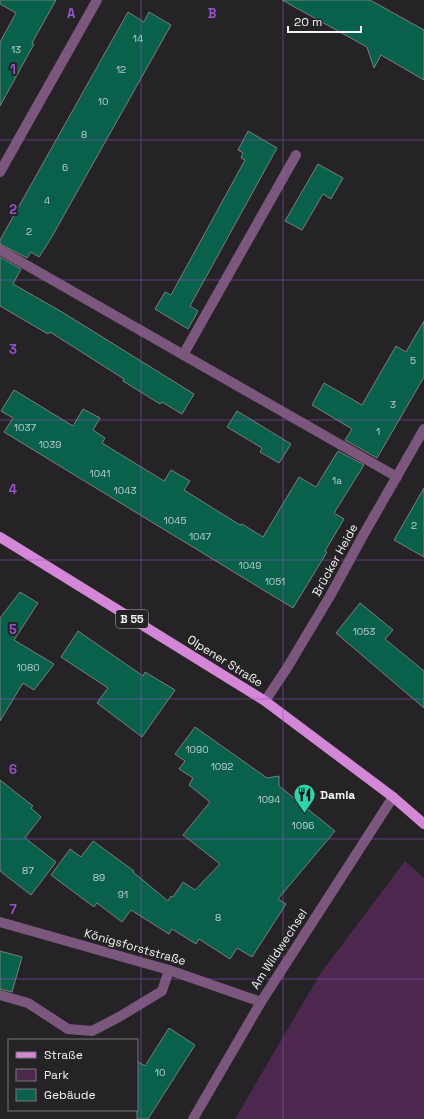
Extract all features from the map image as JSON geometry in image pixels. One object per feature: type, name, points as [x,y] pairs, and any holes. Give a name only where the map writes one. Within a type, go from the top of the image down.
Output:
[{"type":"main road","name":"Olpener Straße","points":[[0,537],[264,701],[393,797],[424,824]]},
{"type":"street","points":[[0,172],[97,0]]},
{"type":"street","points":[[184,355],[296,154]]},
{"type":"street","points":[[0,250],[397,477]]},
{"type":"street","name":"Brücker Heide","points":[[264,701],[291,662],[330,596],[424,430]]},
{"type":"street","name":"Am Wildwechsel","points":[[193,1119],[261,1002],[393,797]]},
{"type":"street","name":"Königsforststraße","points":[[0,922],[169,970],[261,1002]]},
{"type":"street","points":[[0,995],[28,1003],[68,1029],[92,1031],[119,1017],[162,991],[169,970]]},
{"type":"green space","points":[[405,861],[424,878],[424,1119],[235,1119],[320,974]]},
{"type":"building","points":[[0,0],[56,0],[0,106],[0,42],[16,13],[0,4]]},
{"type":"building","points":[[282,0],[370,0],[424,30],[424,80],[381,55],[374,68],[367,47]]},
{"type":"building","points":[[128,12],[144,22],[149,12],[171,25],[50,240],[39,257],[31,252],[27,258],[0,244],[0,240]]},
{"type":"building","points":[[248,131],[277,148],[190,306],[198,311],[188,329],[155,309],[165,292],[171,295],[245,160],[241,158],[243,153],[238,150]]},
{"type":"building","points":[[318,164],[343,178],[331,199],[323,194],[302,230],[285,221]]},
{"type":"building","points":[[0,257],[21,269],[13,284],[62,312],[194,394],[182,414],[162,402],[160,404],[123,381],[124,379],[50,332],[48,334],[0,306]]},
{"type":"building","points":[[424,321],[424,377],[377,458],[345,440],[352,429],[312,405],[324,383],[362,405],[396,346],[406,352]]},
{"type":"building","points":[[14,390],[73,426],[83,409],[100,418],[93,430],[105,438],[102,443],[164,481],[171,470],[190,481],[184,490],[240,525],[242,524],[263,537],[299,477],[316,487],[338,451],[364,465],[334,513],[344,519],[325,551],[327,552],[293,608],[4,432],[13,418],[1,411]]},
{"type":"building","points":[[237,411],[291,444],[279,463],[260,452],[262,448],[227,427]]},
{"type":"building","points":[[424,488],[424,557],[394,540]]},
{"type":"building","points":[[20,592],[38,603],[14,640],[54,664],[34,690],[23,683],[0,721],[0,618]]},
{"type":"building","points":[[360,603],[393,630],[385,639],[424,671],[424,708],[336,633]]},
{"type":"building","points":[[78,631],[143,676],[145,672],[175,690],[142,737],[97,703],[108,688],[61,657]]},
{"type":"building","points":[[195,727],[267,778],[279,776],[279,786],[335,831],[278,899],[286,904],[252,957],[237,948],[230,959],[199,939],[196,944],[172,929],[169,934],[131,910],[122,922],[97,903],[94,907],[51,875],[70,849],[81,857],[93,841],[134,871],[133,872],[168,901],[171,896],[173,897],[183,882],[195,890],[220,864],[183,835],[210,802],[189,785],[193,778],[179,769],[185,761],[175,754]]},
{"type":"building","points":[[0,780],[33,806],[31,808],[41,817],[25,838],[56,862],[31,895],[0,871]]},
{"type":"building","points":[[0,951],[22,957],[12,992],[0,989]]},
{"type":"building","points":[[169,1028],[195,1045],[148,1119],[137,1119],[138,1062],[145,1066]]},
{"type":"place","name":"Damla","points":[[304,814]]}]
